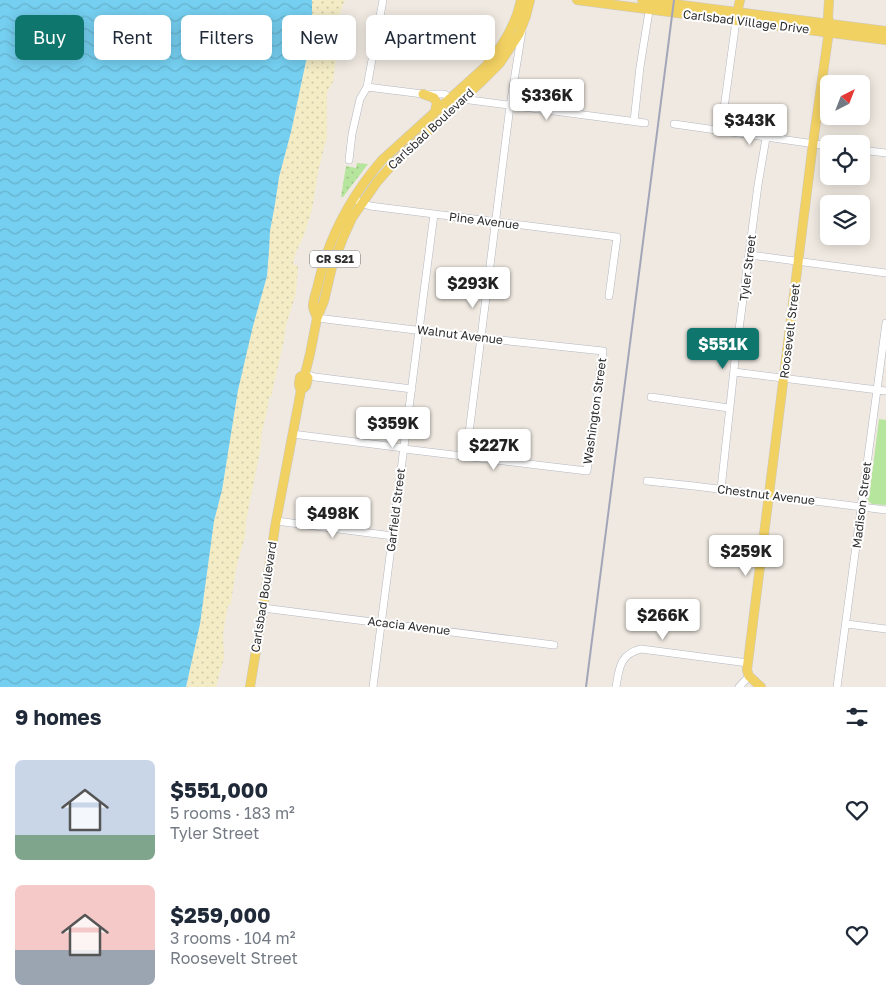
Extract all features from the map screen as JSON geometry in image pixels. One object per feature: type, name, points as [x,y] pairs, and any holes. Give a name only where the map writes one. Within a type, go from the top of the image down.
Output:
[{"type":"main road","name":"Carlsbad Boulevard","points":[[357,200],[368,176],[382,160],[490,62],[503,44],[515,19],[521,0]]},
{"type":"main road","name":"Carlsbad Boulevard","points":[[250,687],[276,521],[292,434],[301,390],[306,386],[308,378],[305,374],[317,318],[313,307],[326,256],[338,225],[357,200],[391,166],[490,75],[512,45],[523,24],[530,0]]},
{"type":"main road","name":"Carlsbad Village Drive","points":[[576,0],[648,3],[830,28],[886,31]]},
{"type":"main road","points":[[736,16],[740,0]]},
{"type":"main road","name":"Roosevelt Street","points":[[749,676],[747,670],[798,261],[830,28],[828,18],[829,0]]},
{"type":"main road","points":[[830,28],[836,0]]},
{"type":"main road","name":"Carlsbad Village Drive","points":[[830,28],[886,40]]},
{"type":"main road","points":[[462,99],[476,80],[478,74]]},
{"type":"main road","points":[[423,94],[434,98],[437,103],[435,111]]},
{"type":"main road","points":[[438,122],[444,111],[451,105],[452,101],[450,98]]},
{"type":"main road","points":[[749,676],[761,687]]},
{"type":"street","points":[[349,160],[352,134],[360,99],[367,87],[383,0]]},
{"type":"street","points":[[634,121],[648,3]]},
{"type":"street","points":[[721,130],[736,16]]},
{"type":"street","points":[[292,434],[466,457],[510,106],[523,24]]},
{"type":"street","points":[[367,87],[423,94],[444,94],[450,98]]},
{"type":"street","points":[[462,99],[645,123]]},
{"type":"street","points":[[674,124],[820,144]]},
{"type":"street","name":"Tyler Street","points":[[721,489],[729,408],[766,138]]},
{"type":"street","points":[[870,151],[886,153]]},
{"type":"street","name":"Pine Avenue","points":[[357,200],[370,206],[617,238],[609,296]]},
{"type":"street","name":"Garfield Street","points":[[373,687],[434,214]]},
{"type":"street","points":[[750,255],[886,273]]},
{"type":"street","name":"Walnut Avenue","points":[[317,318],[603,351]]},
{"type":"street","name":"Madison Street","points":[[837,687],[886,323]]},
{"type":"street","name":"Washington Street","points":[[466,457],[587,471],[603,351]]},
{"type":"street","points":[[734,372],[886,391]]},
{"type":"street","points":[[305,374],[315,377],[412,389]]},
{"type":"street","points":[[651,397],[729,408]]},
{"type":"street","name":"Chestnut Avenue","points":[[646,481],[886,510]]},
{"type":"street","points":[[276,521],[392,536]]},
{"type":"street","name":"Acacia Avenue","points":[[263,608],[554,645]]},
{"type":"street","points":[[846,624],[886,629]]},
{"type":"street","points":[[616,687],[620,666],[625,657],[641,649],[748,663]]},
{"type":"street","points":[[739,687],[749,676]]},
{"type":"green space","points":[[357,163],[368,164],[343,197],[341,197],[346,166],[356,168]]},
{"type":"green space","points":[[879,419],[886,420],[886,505],[872,504],[867,500],[869,498]]},
{"type":"sand","points":[[312,0],[345,0],[339,15],[311,15]]},
{"type":"sand","points":[[306,60],[336,60],[333,82],[327,92],[327,137],[319,167],[312,210],[293,264],[298,266],[296,293],[286,325],[271,397],[269,397],[246,521],[245,537],[237,564],[231,602],[228,605],[223,634],[224,658],[216,687],[186,687],[200,624],[214,521],[222,490],[238,390],[267,276],[270,231],[279,177]]},
{"type":"water","points":[[0,0],[312,0],[312,15],[282,15],[282,60],[306,60],[279,177],[270,231],[267,276],[238,390],[222,490],[214,521],[200,624],[186,687],[0,687]]},
{"type":"railway","points":[[586,687],[674,0]]}]
